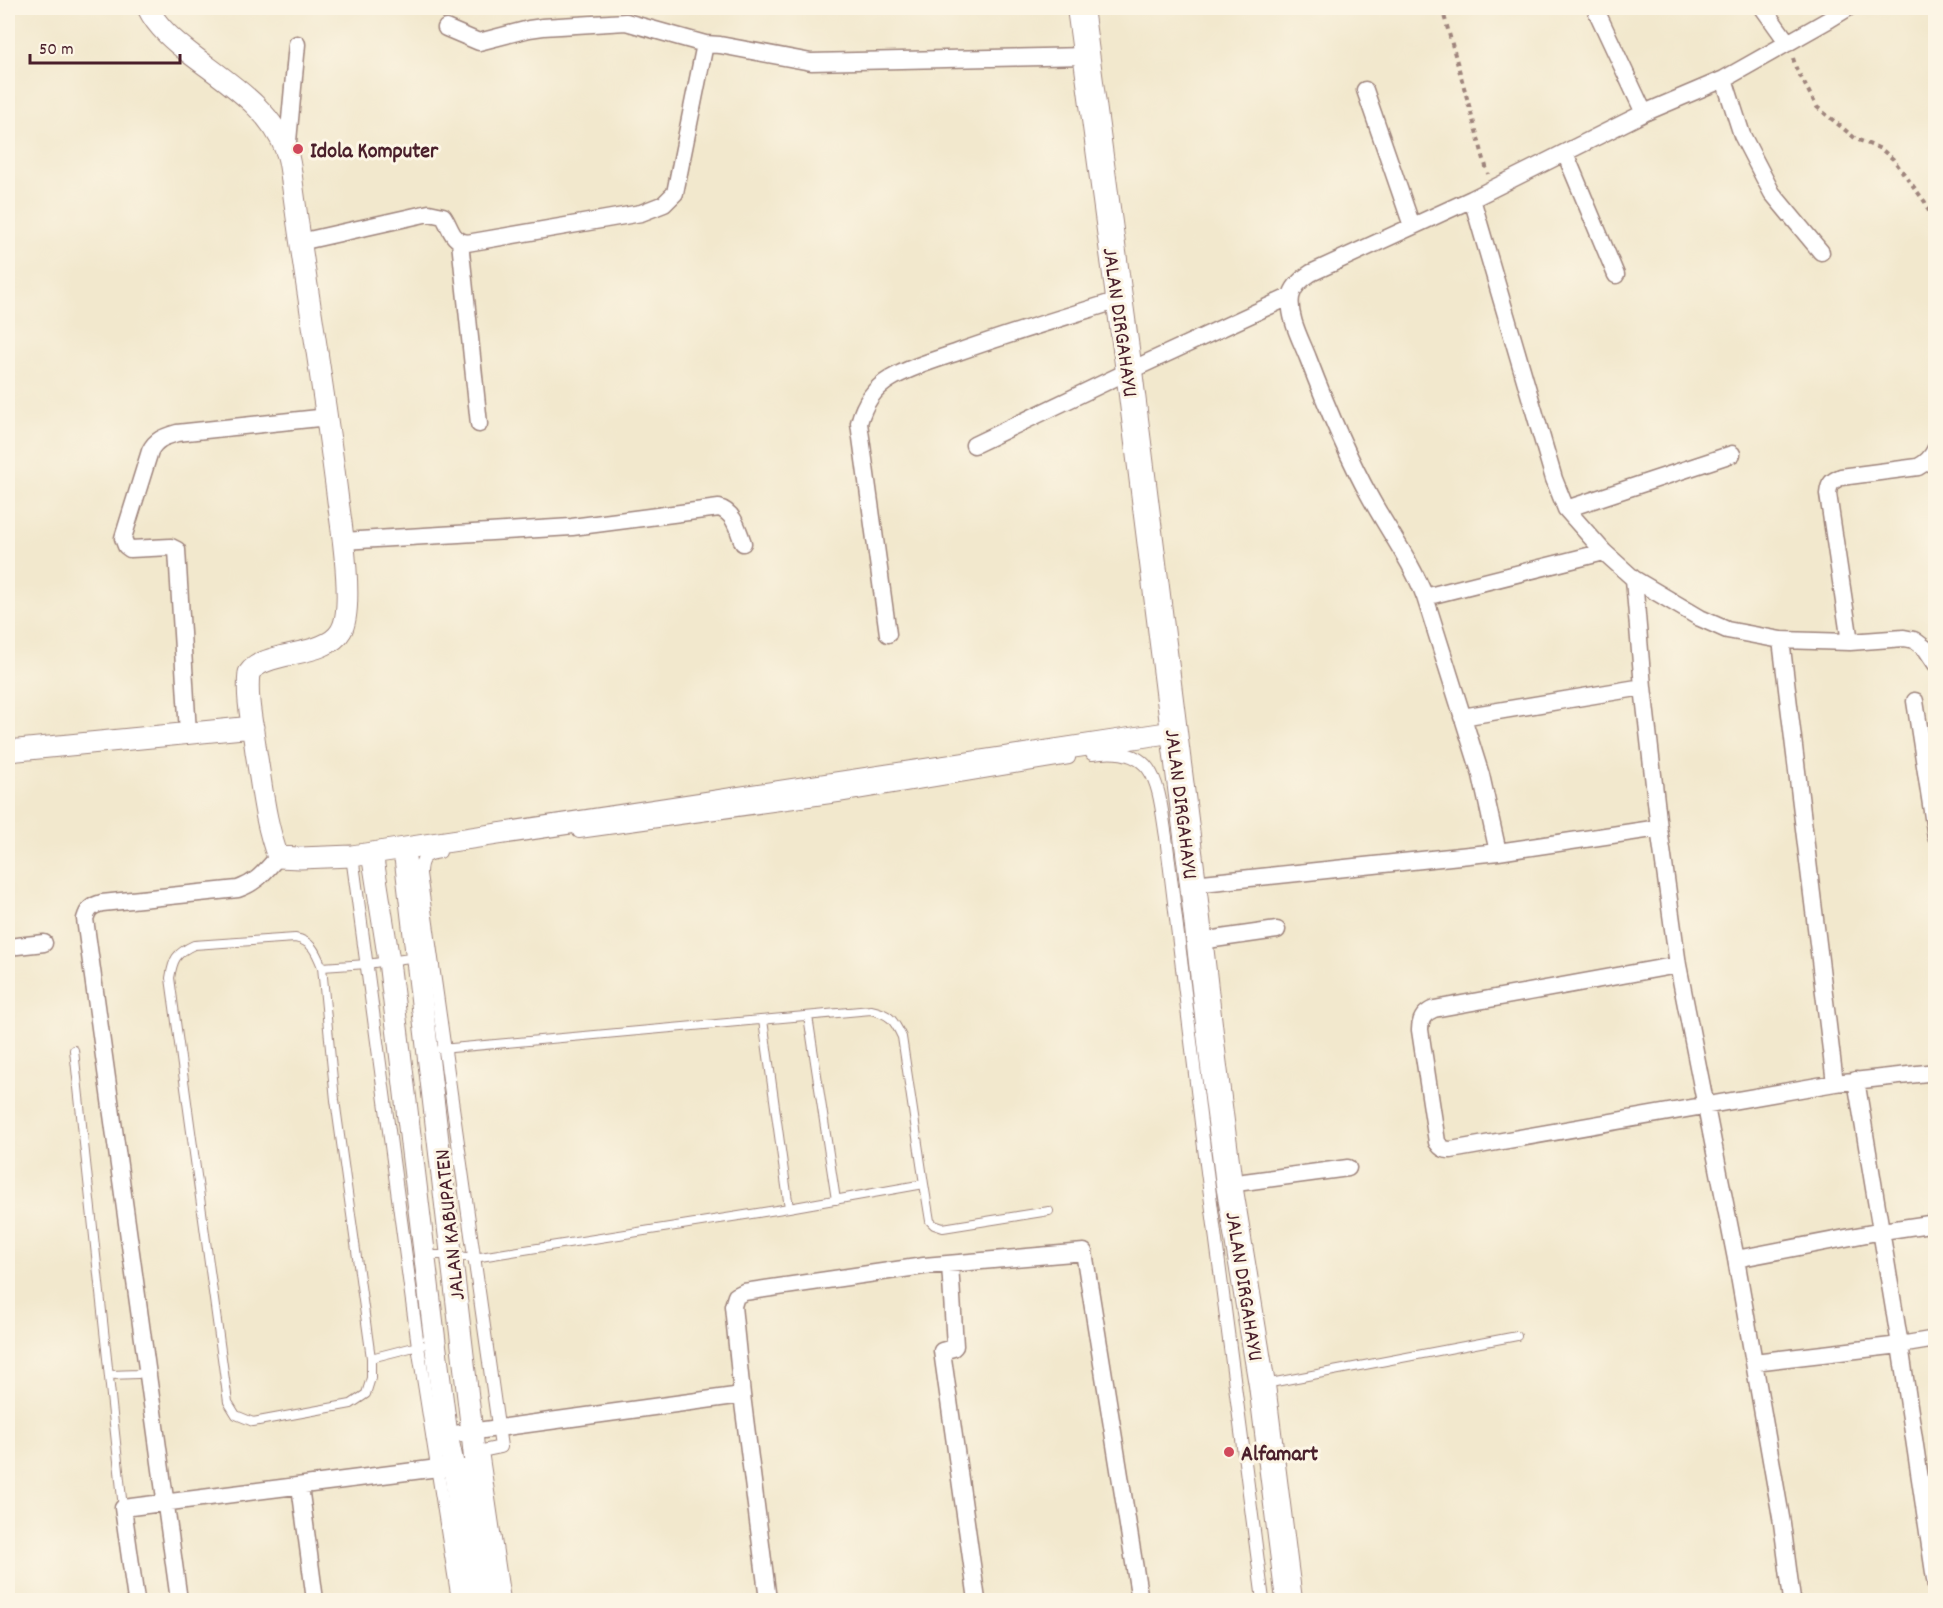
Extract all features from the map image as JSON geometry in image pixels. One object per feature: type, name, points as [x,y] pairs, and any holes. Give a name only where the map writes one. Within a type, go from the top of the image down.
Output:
[{"type":"main road","name":"JALAN DIRGAHAYU","points":[[1080,8],[1129,371],[1229,1184],[1262,1385],[1289,1600]]},
{"type":"street","points":[[148,8],[178,44],[256,105],[273,127],[287,153]]},
{"type":"street","points":[[1595,8],[1644,113]]},
{"type":"street","points":[[1763,8],[1788,43]]},
{"type":"street","points":[[974,445],[1291,296],[1302,278],[1311,273],[1472,199],[1644,113],[1724,79],[1848,8]]},
{"type":"street","points":[[446,28],[478,42],[543,27],[626,22],[705,44],[811,63],[1086,56]]},
{"type":"street","points":[[278,857],[269,828],[253,727],[249,673],[252,668],[265,662],[331,642],[346,622],[347,604],[343,541],[328,417],[287,153],[297,44]]},
{"type":"street","points":[[300,242],[429,213],[443,216],[453,236],[460,242],[467,243],[640,213],[664,204],[675,193],[705,44]]},
{"type":"street","points":[[1724,79],[1742,135],[1772,193],[1821,252]]},
{"type":"street","points":[[1365,90],[1412,226]]},
{"type":"street","points":[[1565,153],[1616,275]]},
{"type":"street","points":[[1472,199],[1554,479],[1566,509],[1604,552],[1634,579],[1700,618],[1727,630],[1781,640],[1850,642],[1904,638],[1914,640],[1926,649],[1935,664]]},
{"type":"street","points":[[460,242],[479,424]]},
{"type":"street","points":[[1291,296],[1296,329],[1329,413],[1370,497],[1416,573],[1425,597],[1480,775],[1498,852]]},
{"type":"street","points":[[888,634],[859,423],[863,407],[873,393],[889,380],[919,366],[1018,331],[1119,300]]},
{"type":"street","points":[[188,733],[177,550],[165,547],[130,549],[123,538],[150,451],[154,443],[162,437],[177,433],[328,417]]},
{"type":"street","points":[[1850,642],[1828,494],[1829,486],[1841,477],[1918,467],[1934,453],[1935,448]]},
{"type":"street","points":[[1566,509],[1732,454]]},
{"type":"street","points":[[343,541],[572,527],[719,507],[727,510],[731,515],[743,543]]},
{"type":"street","points":[[1425,597],[1604,552]]},
{"type":"street","points":[[1634,579],[1643,687],[1659,828],[1678,965],[1736,1259],[1782,1524],[1792,1600]]},
{"type":"street","points":[[1781,640],[1835,1083]]},
{"type":"street","points":[[1462,717],[1643,687]]},
{"type":"street","points":[[1915,700],[1935,837]]},
{"type":"street","points":[[8,751],[253,727]]},
{"type":"street","points":[[278,857],[362,855],[1173,732]]},
{"type":"street","points":[[504,1600],[482,1450],[501,1447],[474,1258],[420,1051],[420,864],[424,856],[429,853],[838,796],[1105,752],[1127,754],[1138,758],[1155,778],[1166,837],[1263,1600]]},
{"type":"street","points":[[1193,884],[1498,852],[1659,828]]},
{"type":"street","name":"JALAN KABUPATEN","points":[[404,849],[417,957],[425,1256],[441,1341],[447,1435],[446,1468],[472,1600]]},
{"type":"street","points":[[362,855],[366,964],[441,1341],[446,1468],[458,1600]]},
{"type":"street","name":"JALAN KABUPATEN","points":[[362,855],[389,961],[420,1051],[452,1255],[441,1341],[472,1432],[488,1600]]},
{"type":"street","points":[[179,1600],[85,919],[87,910],[102,903],[238,889],[257,881],[278,857]]},
{"type":"street","points":[[1200,941],[1277,930]]},
{"type":"street","points":[[8,947],[44,943]]},
{"type":"street","points":[[1678,965],[1428,1011],[1420,1023],[1420,1030],[1437,1142],[1444,1150],[1451,1150],[1835,1083],[1935,1072]]},
{"type":"street","points":[[1856,1080],[1900,1345],[1935,1586]]},
{"type":"street","points":[[1229,1184],[1348,1168]]},
{"type":"street","points":[[1736,1259],[1935,1223]]},
{"type":"street","points":[[768,1600],[742,1395],[733,1306],[736,1296],[744,1292],[924,1266],[1084,1252],[1140,1600]]},
{"type":"street","points":[[950,1264],[955,1346],[942,1350],[977,1600]]},
{"type":"street","points":[[1754,1362],[1900,1345],[1935,1338]]},
{"type":"street","points":[[447,1435],[742,1395]]},
{"type":"street","points":[[136,1600],[123,1508],[446,1468],[475,1468]]},
{"type":"street","points":[[300,1486],[315,1600]]},
{"type":"lane","points":[[295,938],[304,939],[316,951],[322,967],[335,1100],[371,1358],[371,1378],[366,1394],[351,1404],[253,1422],[236,1415],[228,1402],[170,978],[172,962],[182,950],[194,945],[295,938]]},
{"type":"lane","points":[[322,967],[417,957]]},
{"type":"lane","points":[[420,1051],[871,1010],[883,1012],[895,1021],[902,1036],[930,1221],[942,1228],[1049,1211]]},
{"type":"lane","points":[[808,1016],[836,1200]]},
{"type":"lane","points":[[764,1020],[789,1208]]},
{"type":"lane","points":[[74,1050],[123,1508]]},
{"type":"lane","points":[[425,1256],[452,1255],[474,1258],[924,1184]]},
{"type":"lane","points":[[1262,1385],[1517,1336]]},
{"type":"lane","points":[[371,1358],[441,1341]]},
{"type":"lane","points":[[110,1375],[138,1374],[147,1371]]},
{"type":"path","points":[[1442,8],[1492,189]]},
{"type":"path","points":[[1788,43],[1796,68],[1817,107],[1856,139],[1881,149],[1893,159],[1925,202],[1935,228]]},
{"type":"place","name":"Idola Komputer","points":[[298,149]]},
{"type":"place","name":"Alfamart","points":[[1229,1452]]}]
